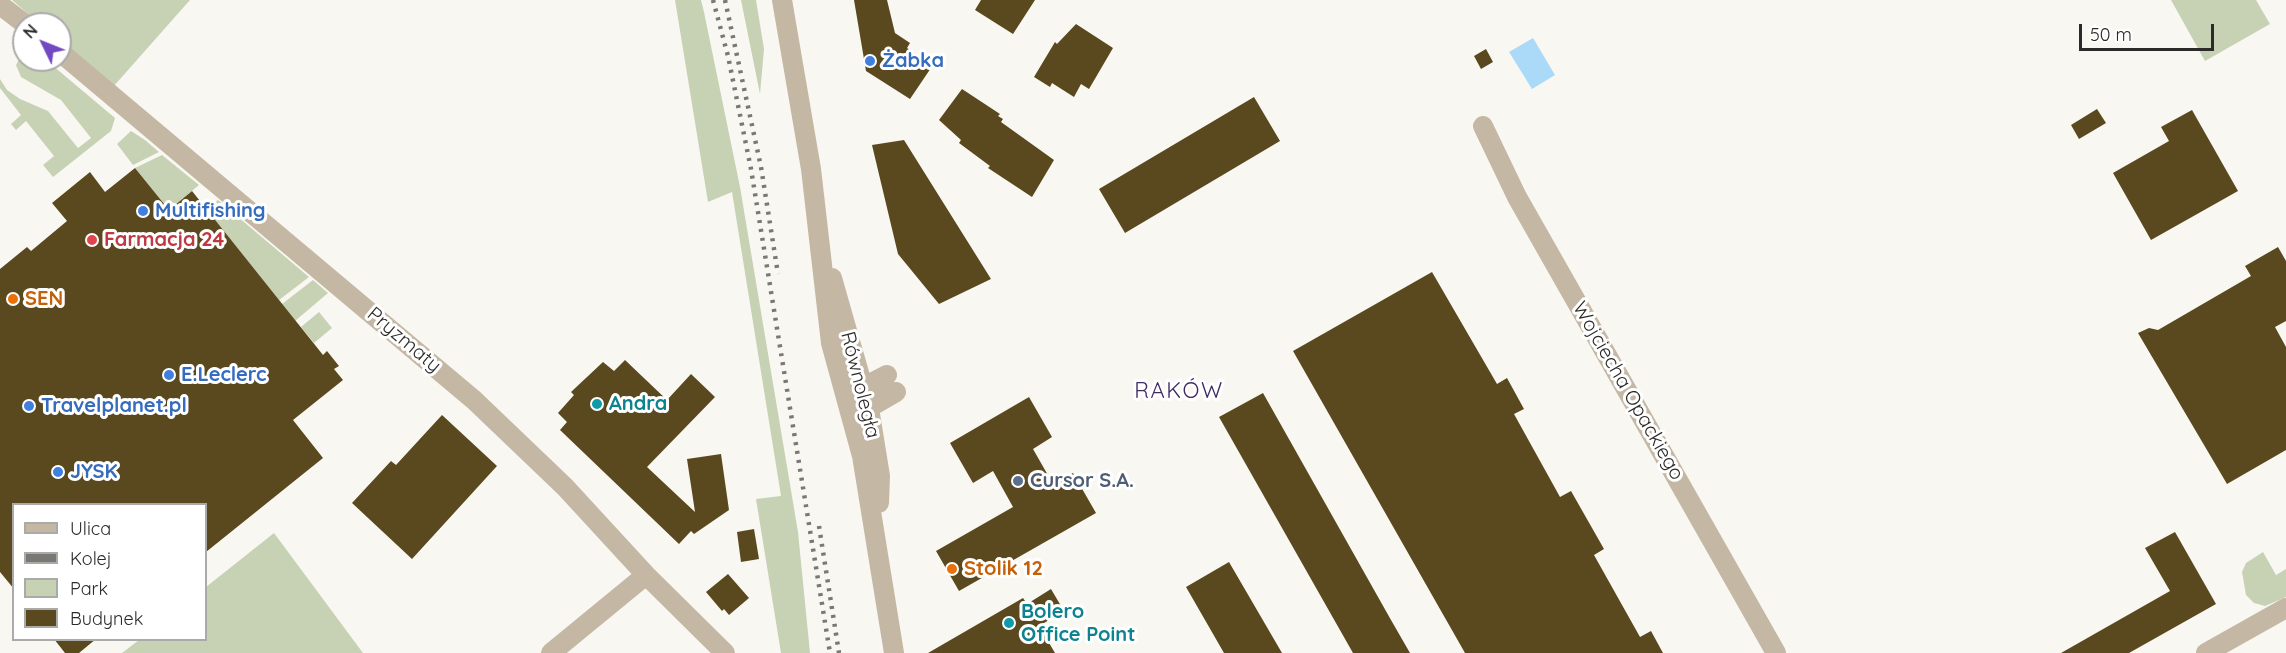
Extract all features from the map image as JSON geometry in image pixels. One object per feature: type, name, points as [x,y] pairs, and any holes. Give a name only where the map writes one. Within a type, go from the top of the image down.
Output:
[{"type":"street","name":"Równoległa","points":[[782,0],[823,252],[831,343],[861,412],[862,456],[894,653]]},
{"type":"street","name":"Pryzmaty","points":[[72,62],[448,377],[565,487],[646,575],[725,653]]},
{"type":"street","name":"Wojciecha Opackiego","points":[[1483,126],[1517,197],[1776,653]]},
{"type":"street","points":[[854,392],[892,384],[861,412]]},
{"type":"street","points":[[551,653],[646,575]]},
{"type":"street","points":[[2206,653],[2286,608]]},
{"type":"green space","points":[[12,0],[190,0],[113,87],[72,52],[72,12],[26,12]]},
{"type":"green space","points":[[675,0],[701,0],[704,12],[740,187],[798,532],[810,653],[781,653],[756,499],[781,496],[732,192],[708,202]]},
{"type":"green space","points":[[741,0],[756,0],[764,49],[760,94]]},
{"type":"green space","points":[[2171,0],[2256,0],[2270,24],[2205,61]]},
{"type":"green space","points":[[19,72],[60,72],[115,118],[111,131],[53,177],[43,165],[54,156],[26,121],[16,130],[11,124],[21,115],[0,88],[0,79],[7,90],[20,99],[48,111],[78,148],[91,138],[61,100],[21,77]]},
{"type":"green space","points":[[131,131],[159,152],[133,165],[117,144]]},
{"type":"green space","points":[[162,155],[199,185],[169,210],[135,168]]},
{"type":"green space","points":[[218,200],[309,277],[279,300],[206,209]]},
{"type":"green space","points":[[313,280],[328,293],[295,321],[282,304]]},
{"type":"green space","points":[[319,312],[332,328],[314,343],[301,327]]},
{"type":"green space","points":[[274,533],[363,653],[122,653],[138,641],[207,641],[207,586]]},
{"type":"green space","points":[[2263,552],[2276,575],[2286,569],[2286,597],[2265,606],[2254,603],[2246,595],[2242,572],[2246,563]]},
{"type":"water","points":[[1533,38],[1555,75],[1532,89],[1509,52]]},
{"type":"building","points":[[854,0],[887,0],[895,33],[910,43],[907,48],[933,65],[910,99],[866,71]]},
{"type":"building","points":[[981,0],[1035,0],[1013,34],[975,10]]},
{"type":"building","points":[[1076,24],[1113,48],[1089,89],[1081,84],[1074,97],[1052,83],[1050,87],[1034,77],[1055,42],[1057,44]]},
{"type":"building","points":[[1486,49],[1493,62],[1481,69],[1474,56]]},
{"type":"building","points":[[962,89],[1000,114],[998,116],[1003,119],[1001,122],[1054,160],[1032,197],[988,168],[990,166],[959,143],[961,140],[939,120]]},
{"type":"building","points":[[1254,97],[1280,141],[1125,233],[1099,189]]},
{"type":"building","points":[[2097,109],[2106,123],[2079,139],[2071,125]]},
{"type":"building","points":[[2192,110],[2238,191],[2151,240],[2113,173],[2169,141],[2161,127]]},
{"type":"building","points":[[904,140],[991,279],[939,304],[898,254],[872,145]]},
{"type":"building","name":"E.Leclerc","points":[[135,168],[169,210],[192,191],[323,355],[327,351],[339,366],[334,369],[343,380],[293,420],[323,458],[207,551],[207,503],[12,503],[12,587],[0,572],[0,269],[27,247],[31,251],[67,221],[52,203],[90,172],[105,192]]},
{"type":"building","points":[[2278,247],[2286,261],[2286,321],[2275,327],[2286,347],[2286,450],[2227,484],[2138,333],[2149,328],[2158,330],[2251,276],[2245,266]]},
{"type":"building","points":[[1432,272],[1497,384],[1507,378],[1524,409],[1514,414],[1560,497],[1571,491],[1604,549],[1594,555],[1640,637],[1651,631],[1663,653],[1465,653],[1293,351]]},
{"type":"building","points":[[625,360],[667,400],[691,374],[715,397],[647,467],[695,512],[687,459],[721,454],[729,510],[694,534],[691,531],[679,544],[560,430],[567,422],[558,413],[574,395],[571,392],[603,362],[614,371]]},
{"type":"building","points":[[1263,393],[1410,653],[1353,653],[1219,417]]},
{"type":"building","points":[[1029,397],[1052,437],[1033,449],[1053,484],[1073,473],[1096,513],[959,591],[936,551],[1013,507],[993,471],[973,483],[950,443]]},
{"type":"building","points":[[442,415],[497,466],[412,559],[352,503],[391,461],[396,465]]},
{"type":"building","points":[[754,529],[759,559],[741,562],[737,532]]},
{"type":"building","points":[[2175,532],[2216,604],[2129,653],[2061,653],[2170,591],[2145,548]]},
{"type":"building","points":[[1229,562],[1282,653],[1224,653],[1186,587]]},
{"type":"building","points":[[728,574],[749,598],[729,615],[724,609],[722,611],[706,592]]},
{"type":"building","name":"Bolero Office Point","points":[[1051,589],[1064,611],[1039,626],[1055,653],[928,653],[1023,598],[1027,604]]},
{"type":"building","points":[[56,641],[94,641],[79,653],[65,653]]},
{"type":"railway","points":[[713,0],[728,56],[751,169],[830,653]]},
{"type":"railway","points":[[725,0],[761,167],[778,274]]},
{"type":"railway","points":[[819,526],[839,653]]},
{"type":"place","name":"Żabka","points":[[870,61]]},
{"type":"place","name":"Multifishing","points":[[143,211]]},
{"type":"place","name":"Farmacja 24","points":[[92,240]]},
{"type":"place","name":"SEN","points":[[13,299]]},
{"type":"place","name":"E.Leclerc","points":[[169,375]]},
{"type":"place","name":"Andra","points":[[597,404]]},
{"type":"place","name":"Travelplanet.pl","points":[[29,406]]},
{"type":"place","name":"JYSK","points":[[58,472]]},
{"type":"place","name":"Cursor S.A.","points":[[1018,481]]},
{"type":"place","name":"Stolik 12","points":[[952,569]]},
{"type":"place","name":"Bolero Office Point","points":[[1009,623]]},
{"type":"district","name":"RAKÓW","points":[[1179,391]]}]
